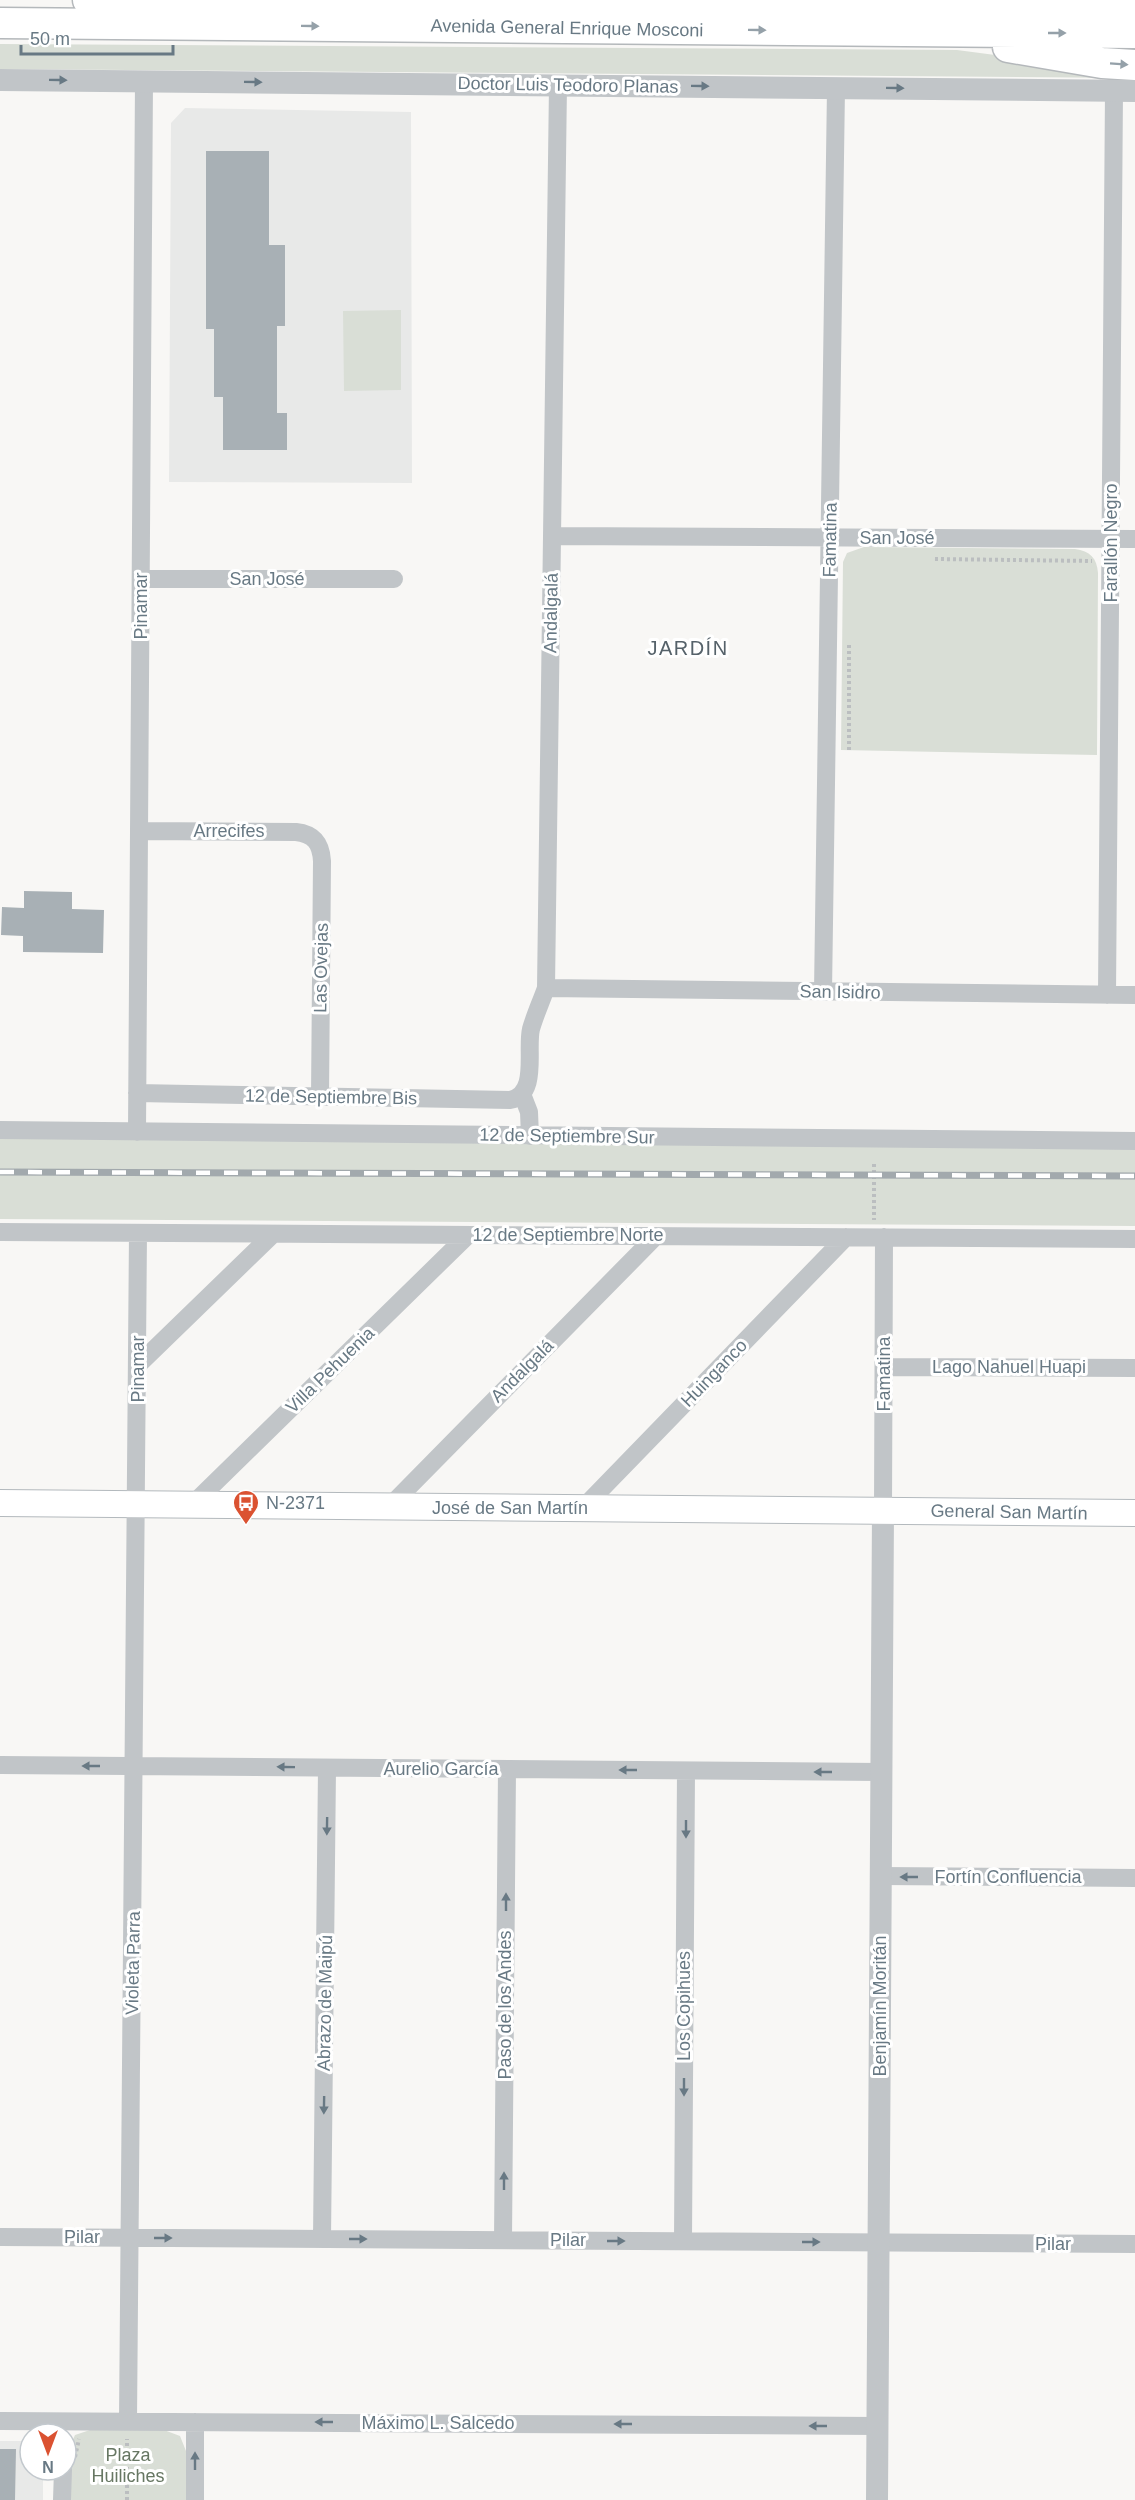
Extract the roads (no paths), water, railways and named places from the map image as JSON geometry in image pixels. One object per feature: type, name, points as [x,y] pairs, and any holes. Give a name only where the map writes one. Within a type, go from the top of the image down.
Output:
[{"type":"highway","name":"Avenida General Enrique Mosconi","points":[[88,0],[1135,8]]},
{"type":"highway","name":"Avenida General Enrique Mosconi","points":[[0,23],[1135,33]]},
{"type":"highway","points":[[916,32],[1096,62],[1135,65]]},
{"type":"main road","points":[[0,1503],[137,1505]]},
{"type":"main road","name":"José de San Martín","points":[[137,1505],[883,1511]]},
{"type":"main road","name":"General San Martín","points":[[883,1511],[1135,1513]]},
{"type":"street","name":"Doctor Luis Teodoro Planas","points":[[0,80],[1124,91]]},
{"type":"street","name":"Pinamar","points":[[137,1132],[144,81]]},
{"type":"street","name":"Andalgalá","points":[[530,1136],[529,1112],[522,1094],[528,1081],[531,1029],[546,988],[558,85]]},
{"type":"street","name":"Famatina","points":[[823,992],[836,88]]},
{"type":"street","name":"Farallón Negro","points":[[1107,995],[1111,539],[1124,91]]},
{"type":"street","name":"San José","points":[[552,536],[1135,539]]},
{"type":"street","name":"San José","points":[[141,579],[394,579]]},
{"type":"street","name":"Arrecifes","points":[[139,831],[296,832],[312,836],[317,841]]},
{"type":"street","name":"Las Ovejas","points":[[317,841],[322,861],[320,1096]]},
{"type":"street","name":"San Isidro","points":[[546,988],[1135,995]]},
{"type":"street","name":"12 de Septiembre Bis","points":[[137,1093],[510,1100],[522,1094]]},
{"type":"street","name":"12 de Septiembre Sur","points":[[0,1130],[1135,1141]]},
{"type":"street","name":"12 de Septiembre Norte","points":[[0,1232],[1135,1239]]},
{"type":"street","name":"Pinamar","points":[[137,1505],[138,1233]]},
{"type":"street","points":[[138,1365],[273,1234]]},
{"type":"street","name":"Villa Pehuenia","points":[[192,1505],[468,1235]]},
{"type":"street","name":"Andalgalá","points":[[389,1507],[656,1236]]},
{"type":"street","name":"Huinganco","points":[[582,1509],[846,1237]]},
{"type":"street","name":"Famatina","points":[[883,1511],[884,1237]]},
{"type":"street","name":"Lago Nahuel Huapi","points":[[884,1367],[1135,1368]]},
{"type":"street","name":"Violeta Parra","points":[[127,2431],[137,1505]]},
{"type":"street","name":"Benjamín Moritán","points":[[877,2500],[883,1511]]},
{"type":"street","name":"Aurelio García","points":[[0,1765],[881,1772]]},
{"type":"street","name":"Abrazo de Maipú","points":[[322,2239],[327,1768]]},
{"type":"street","name":"Paso de los Andes","points":[[503,2240],[507,1769]]},
{"type":"street","name":"Los Copihues","points":[[683,2241],[686,1771]]},
{"type":"street","name":"Fortín Confluencia","points":[[881,1876],[1135,1878]]},
{"type":"street","name":"Pilar","points":[[0,2237],[1135,2244]]},
{"type":"street","name":"Máximo L. Salcedo","points":[[0,2421],[18,2423]]},
{"type":"street","points":[[195,2422],[195,2500]]},
{"type":"street","name":"Máximo L. Salcedo","points":[[78,2429],[127,2431],[195,2422],[877,2426]]},
{"type":"street","points":[[62,2500],[66,2482]]},
{"type":"railway","points":[[0,1172],[1135,1176]]},
{"type":"place","name":"N-2371","points":[[246,1526]]},
{"type":"district","name":"JARDÍN","points":[[688,648]]},
{"type":"park label","name":"Plaza Huiliches","points":[[128,2465]]}]
